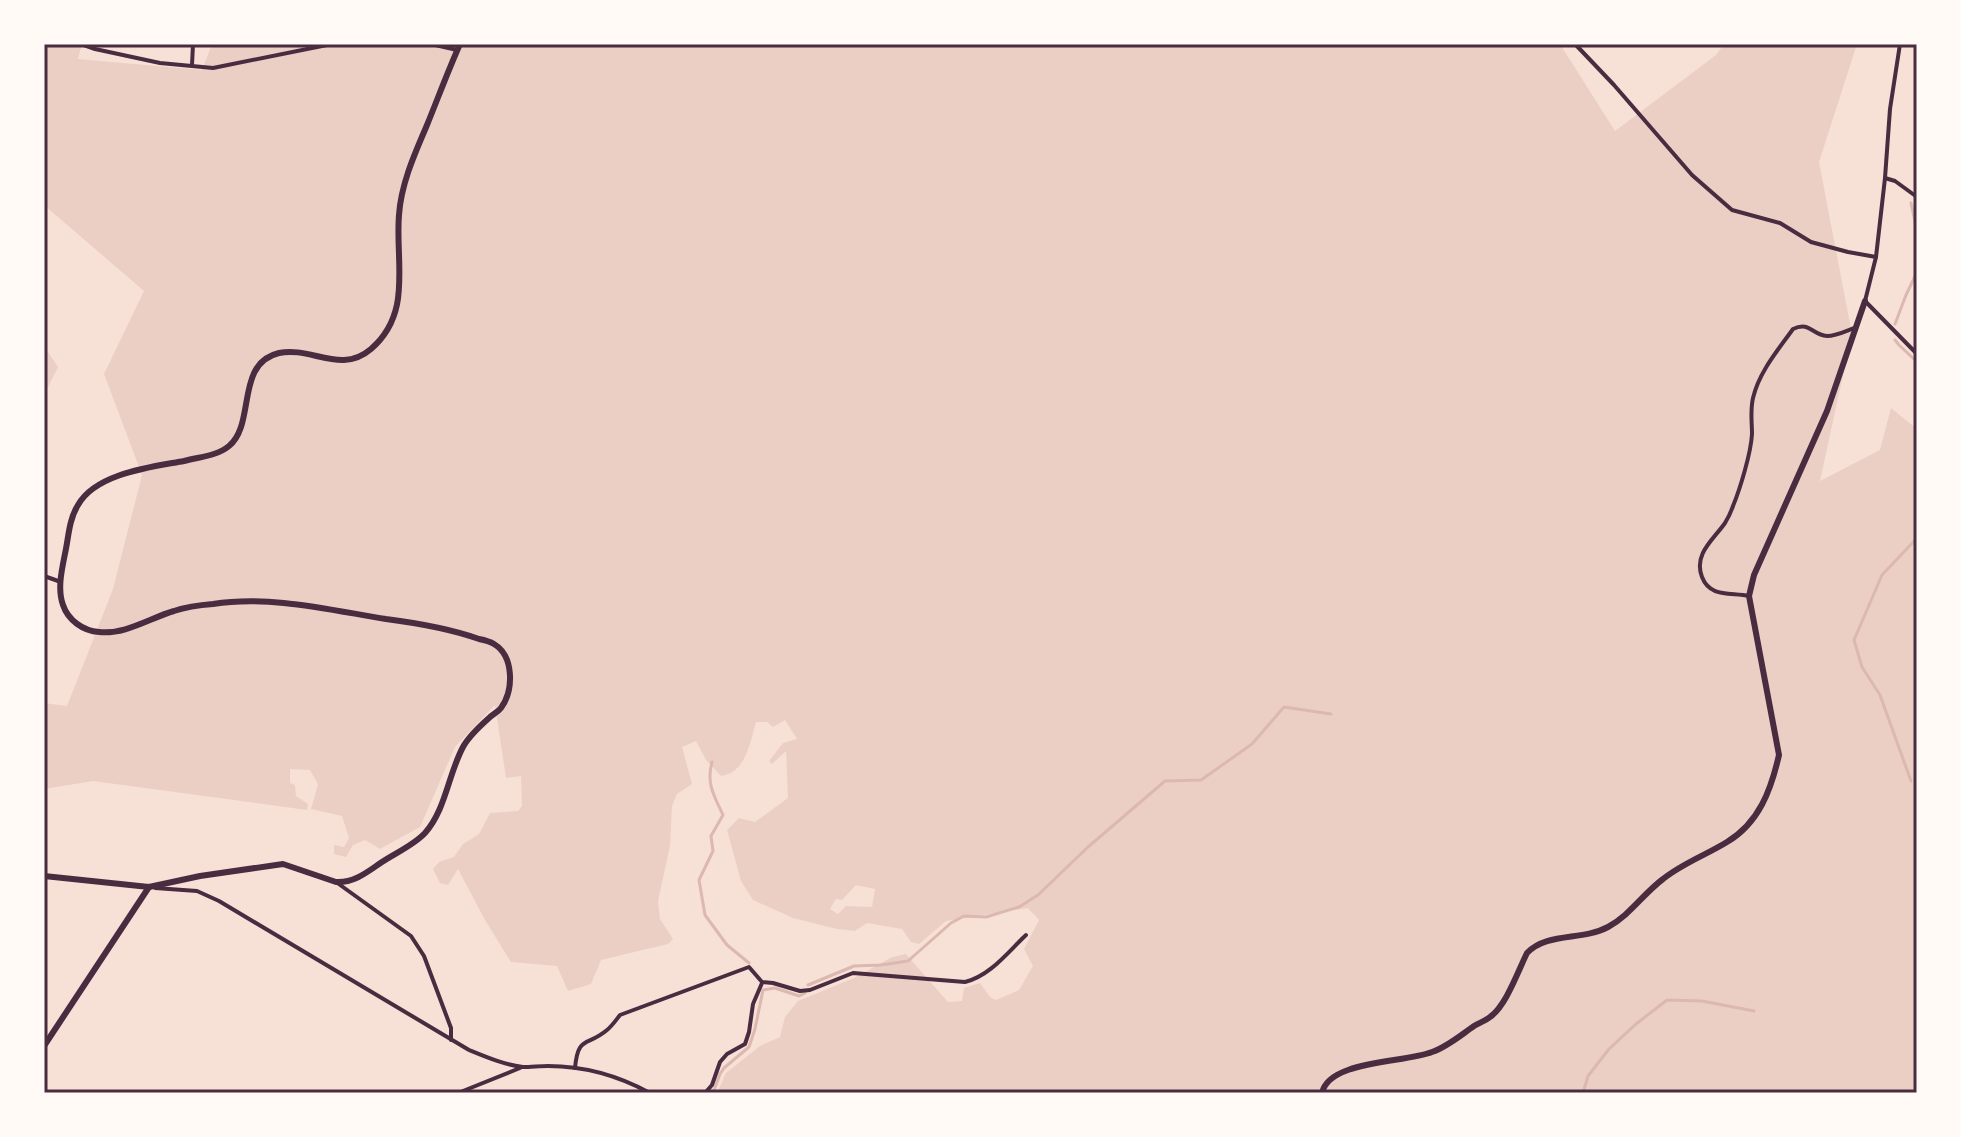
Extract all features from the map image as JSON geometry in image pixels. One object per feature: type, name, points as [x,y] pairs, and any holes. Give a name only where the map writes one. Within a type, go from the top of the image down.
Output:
[{"type":"street","points":[[81,44],[160,63],[213,68],[332,44]]},
{"type":"street","points":[[192,65],[193,44]]},
{"type":"street","points":[[44,1046],[149,887],[283,864],[336,882],[345,883],[364,875],[423,836],[440,812],[464,743],[502,707],[511,673],[503,653],[494,644],[432,626],[261,601],[218,603],[176,610],[121,630],[101,633],[73,622],[64,608],[61,582],[71,520],[84,496],[96,486],[126,473],[213,455],[230,445],[240,427],[255,371],[270,357],[293,353],[341,361],[352,359],[373,347],[380,339],[396,310],[401,282],[398,236],[404,188],[458,47],[431,44]]},
{"type":"street","points":[[1575,44],[1692,175],[1732,210],[1780,223],[1811,242],[1876,257]]},
{"type":"street","points":[[1322,1093],[1329,1080],[1351,1068],[1435,1052],[1493,1016],[1532,948],[1546,941],[1591,934],[1608,927],[1631,911],[1660,881],[1678,868],[1727,843],[1752,823],[1774,776],[1779,755],[1749,596],[1754,575],[1827,411],[1865,301],[1876,257],[1890,109],[1900,44]]},
{"type":"street","points":[[1885,178],[1895,181],[1917,197]]},
{"type":"street","points":[[1865,301],[1917,354]]},
{"type":"street","points":[[1749,596],[1716,593],[1708,587],[1702,579],[1700,559],[1708,543],[1726,522],[1734,504],[1747,464],[1752,435],[1750,413],[1758,382],[1793,329],[1806,326],[1826,336],[1855,327]]},
{"type":"street","points":[[44,576],[61,582]]},
{"type":"street","points":[[44,876],[197,891],[219,901],[469,1050],[522,1067],[549,1066],[598,1071],[650,1093]]},
{"type":"street","points":[[336,882],[411,936],[424,956],[451,1028],[451,1040]]},
{"type":"street","points":[[575,1068],[576,1052],[580,1046],[608,1029],[620,1015],[749,967],[762,982],[800,991],[853,973],[965,982],[985,974],[1026,935]]},
{"type":"street","points":[[705,1093],[712,1085],[720,1062],[727,1054],[745,1044],[753,1004],[762,982]]},
{"type":"street","points":[[458,1093],[522,1067]]},
{"type":"shaded area","points":[[44,44],[82,44],[78,59],[202,70],[212,44],[1560,44],[1615,131],[1716,55],[1724,44],[1857,44],[1819,162],[1852,334],[1820,481],[1880,450],[1891,408],[1917,429],[1917,1093],[717,1093],[726,1073],[760,1046],[780,1037],[785,1017],[798,1001],[854,978],[892,957],[906,954],[948,1002],[962,1001],[964,988],[980,983],[996,1000],[1019,990],[1033,966],[1024,949],[1039,920],[1028,908],[946,921],[919,944],[911,942],[902,929],[867,923],[855,931],[837,929],[793,918],[753,900],[741,881],[727,830],[739,818],[755,822],[788,798],[786,751],[772,764],[769,761],[783,743],[797,739],[785,720],[773,727],[767,722],[756,722],[741,763],[729,774],[721,776],[706,760],[696,741],[682,747],[692,784],[677,794],[672,806],[670,846],[658,901],[660,919],[673,939],[668,944],[601,960],[591,984],[568,991],[557,966],[511,962],[458,869],[448,885],[440,883],[433,869],[439,862],[454,857],[463,844],[479,834],[490,813],[518,811],[522,806],[521,776],[506,778],[495,705],[455,747],[420,827],[380,849],[365,840],[353,845],[346,857],[334,854],[334,845],[344,847],[349,838],[342,816],[311,809],[318,784],[310,770],[290,769],[290,783],[295,785],[296,796],[308,804],[307,810],[93,781],[44,789],[44,703],[67,706],[113,589],[142,475],[104,374],[144,291],[44,205]],"holes":[[[856,885],[875,889],[872,907],[846,906],[838,914],[830,909],[836,899],[842,900]]]},
{"type":"shaded area","points":[[44,346],[58,367],[44,395]]},
{"type":"waterway","points":[[1911,203],[1917,231]]},
{"type":"waterway","points":[[1895,324],[1917,272]]},
{"type":"waterway","points":[[1895,340],[1917,362]]},
{"type":"waterway","points":[[1911,781],[1880,695],[1862,667],[1854,640],[1882,575],[1917,538]]},
{"type":"waterway","points":[[808,985],[854,966],[908,961],[951,923],[964,916],[986,917],[1019,907],[1038,895],[1165,781],[1201,780],[1252,744],[1284,707],[1331,714]]},
{"type":"waterway","points":[[712,762],[710,783],[723,815],[711,836],[713,851],[699,880],[705,915],[727,945],[749,963]]},
{"type":"waterway","points":[[713,1093],[724,1068],[749,1047],[763,990],[775,988],[799,996],[805,993]]},
{"type":"waterway","points":[[1583,1093],[1588,1076],[1609,1049],[1667,1000],[1702,1001],[1754,1011]]}]
